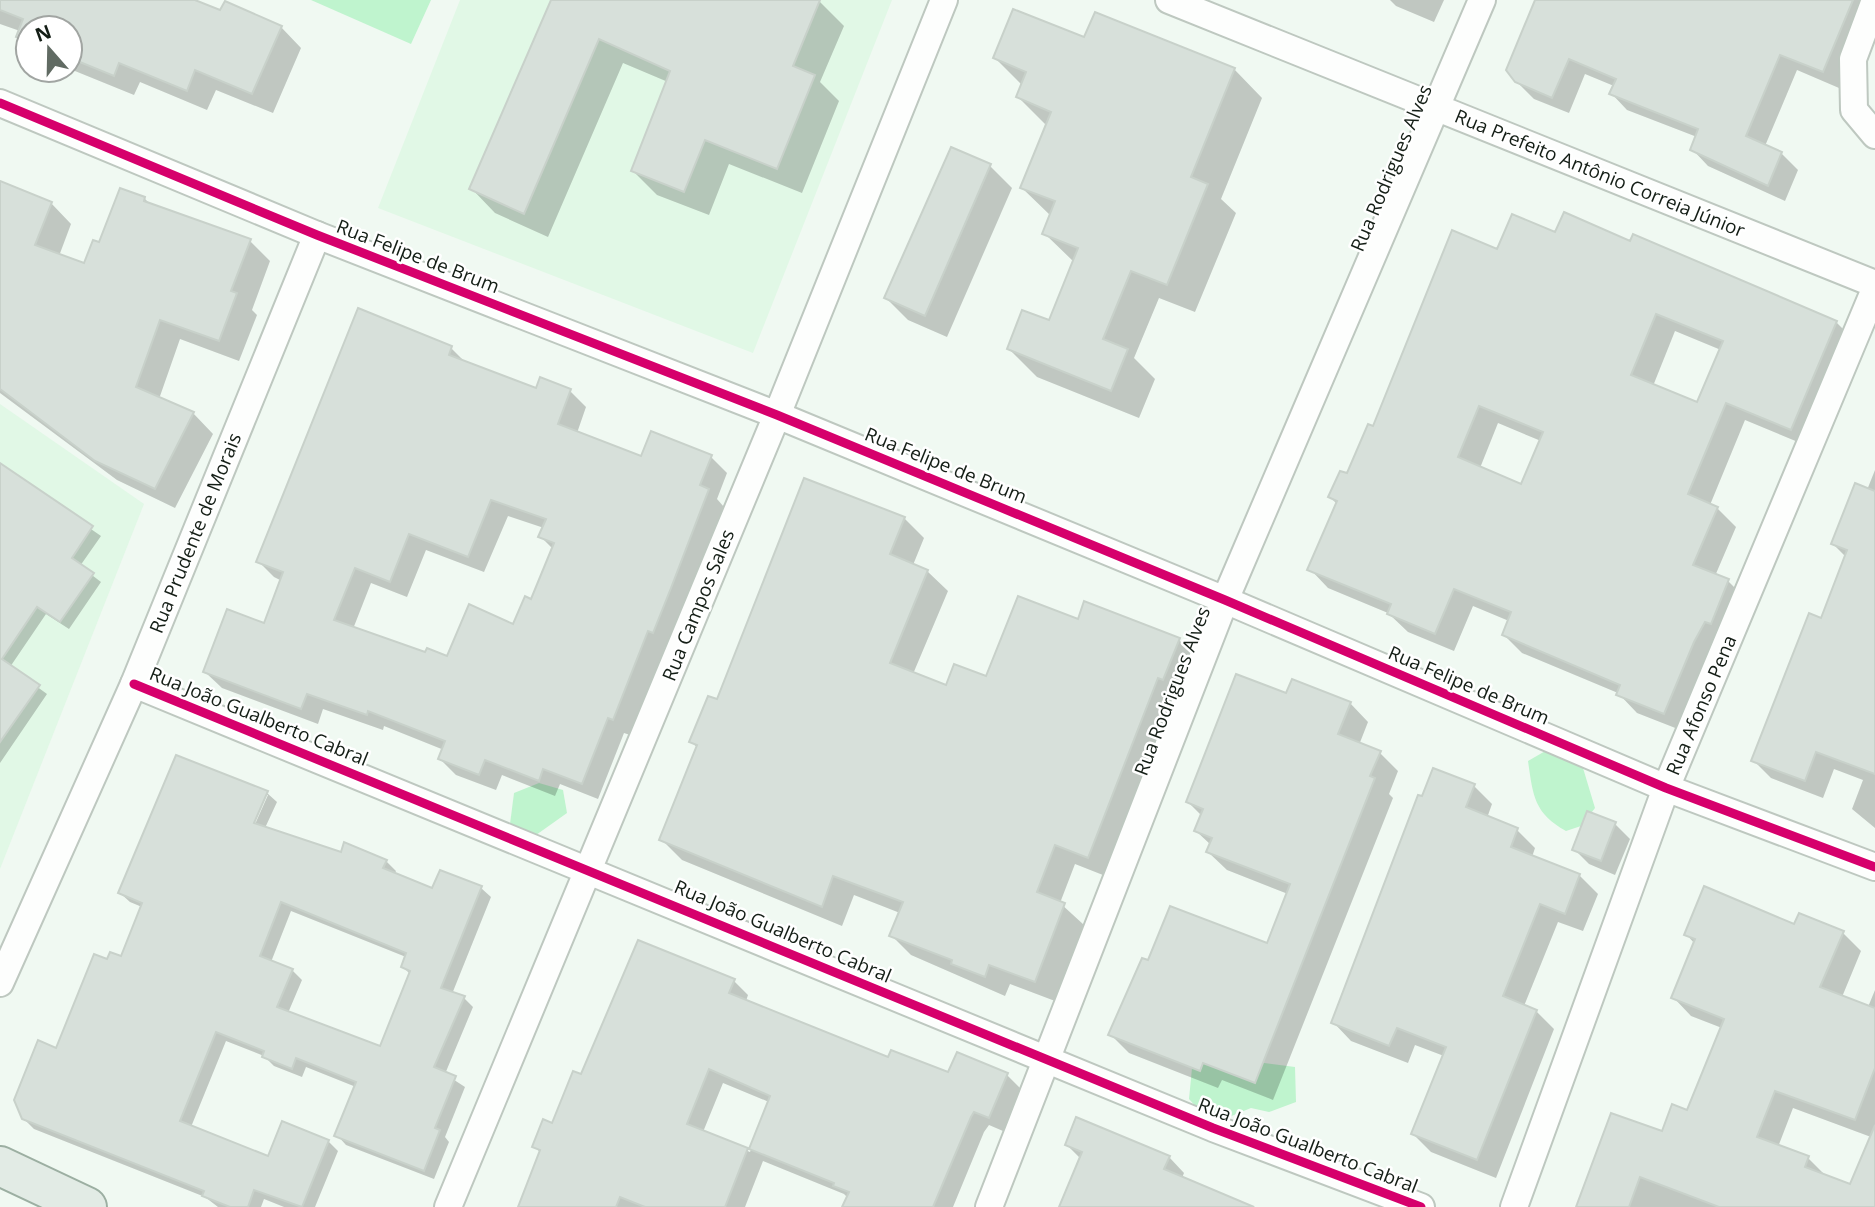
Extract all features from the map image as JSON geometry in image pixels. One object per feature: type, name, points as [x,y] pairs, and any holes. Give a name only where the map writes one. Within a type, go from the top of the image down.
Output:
[{"type":"main road","points":[[0,1166],[88,1207]]},
{"type":"street","name":"Rua Campos Sales","points":[[448,1207],[777,415],[944,0]]},
{"type":"street","name":"Rua Prefeito Antônio Correia Júnior","points":[[1169,0],[1437,106],[1875,286]]},
{"type":"street","name":"Rua Rodrigues Alves","points":[[989,1207],[1225,600],[1482,0]]},
{"type":"street","points":[[1875,0],[1853,59],[1854,110],[1875,135]]},
{"type":"street","name":"Rua Felipe de Brum","points":[[0,103],[317,235],[777,415],[1225,600],[1666,788],[1875,867]]},
{"type":"street","name":"Rua Prudente de Morais","points":[[0,983],[134,684],[317,235]]},
{"type":"street","name":"Rua Afonso Pena","points":[[1514,1207],[1666,788],[1875,286]]},
{"type":"street","name":"Rua João Gualberto Cabral","points":[[134,684],[1213,1128],[1421,1207]]},
{"type":"shaded area","points":[[460,0],[892,0],[753,353],[378,208]]},
{"type":"shaded area","points":[[0,404],[144,504],[0,869]]},
{"type":"green space","points":[[311,0],[431,0],[411,44]]},
{"type":"green space","points":[[1554,746],[1583,768],[1595,808],[1581,826],[1566,831],[1541,810],[1534,794],[1528,761]]},
{"type":"green space","points":[[539,783],[563,790],[567,813],[536,835],[510,824],[514,793]]},
{"type":"green space","points":[[1202,1055],[1295,1067],[1296,1102],[1269,1112],[1251,1108],[1212,1124],[1189,1099],[1192,1068]]},
{"type":"building","points":[[0,0],[195,0],[220,10],[225,1],[282,26],[252,94],[195,70],[187,91],[119,63],[114,76],[84,64],[84,14],[14,15],[0,10]]},
{"type":"building","points":[[551,0],[820,0],[793,66],[815,75],[777,169],[705,140],[684,192],[631,171],[670,71],[599,39],[524,214],[469,189]]},
{"type":"building","points":[[1535,0],[1853,0],[1823,72],[1780,55],[1746,136],[1782,152],[1768,186],[1690,150],[1698,129],[1609,94],[1616,79],[1569,59],[1552,98],[1515,82],[1506,70]]},
{"type":"building","points":[[1013,9],[1084,37],[1095,12],[1235,68],[1191,177],[1208,184],[1167,285],[1131,271],[1103,339],[1128,349],[1111,391],[1007,349],[1022,310],[1049,320],[1078,248],[1042,234],[1055,201],[1020,188],[1051,112],[1016,97],[1026,72],[993,58]]},
{"type":"building","points":[[951,147],[991,164],[925,316],[884,298]]},
{"type":"building","points":[[0,181],[52,202],[35,245],[84,263],[93,240],[99,242],[120,188],[145,197],[144,201],[251,239],[231,291],[237,293],[219,341],[160,320],[136,387],[194,412],[155,489],[95,461],[0,389]]},
{"type":"building","points":[[1564,212],[1630,241],[1633,234],[1837,321],[1791,430],[1726,403],[1688,494],[1718,507],[1693,565],[1729,579],[1711,624],[1705,622],[1694,642],[1664,714],[1616,695],[1620,685],[1502,635],[1511,612],[1454,589],[1435,634],[1387,614],[1391,604],[1307,570],[1337,501],[1328,497],[1340,471],[1347,473],[1368,424],[1373,426],[1452,230],[1497,249],[1512,214],[1555,232]],"holes":[[[1656,314],[1723,341],[1697,402],[1631,375]],[[1479,406],[1543,432],[1521,484],[1458,457]]]},
{"type":"building","points":[[358,308],[452,346],[449,355],[536,388],[540,377],[571,389],[558,424],[641,456],[651,431],[712,455],[700,485],[709,489],[671,588],[653,633],[648,631],[613,720],[608,718],[582,784],[543,769],[539,781],[485,760],[479,775],[438,759],[445,741],[368,711],[367,715],[307,694],[301,709],[203,672],[227,609],[264,623],[283,572],[256,562]],"holes":[[[491,500],[546,519],[538,537],[554,543],[531,599],[525,596],[513,624],[469,604],[447,656],[427,648],[425,652],[334,620],[355,568],[390,582],[409,534],[468,557]]]},
{"type":"building","points":[[0,463],[93,526],[72,558],[94,573],[60,622],[37,607],[2,659],[40,685],[0,742]]},
{"type":"building","points":[[804,478],[905,517],[890,554],[928,570],[890,663],[946,685],[954,664],[986,676],[1018,596],[1078,619],[1084,601],[1180,638],[1163,680],[1158,678],[1088,858],[1055,845],[1037,892],[1065,903],[1035,982],[989,965],[985,977],[951,964],[952,960],[889,936],[903,902],[833,876],[822,907],[659,840],[697,745],[689,742],[708,696],[717,699]]},
{"type":"building","points":[[1855,483],[1875,491],[1875,774],[1816,752],[1805,781],[1751,761],[1809,613],[1821,618],[1847,550],[1831,544]]},
{"type":"building","points":[[1236,674],[1286,693],[1292,679],[1351,702],[1338,734],[1381,751],[1370,776],[1375,778],[1255,1083],[1203,1063],[1200,1071],[1108,1035],[1142,958],[1148,960],[1170,906],[1267,943],[1290,884],[1206,852],[1212,838],[1194,831],[1203,809],[1186,802]]},
{"type":"building","points":[[176,755],[268,791],[254,823],[341,852],[344,842],[387,860],[383,868],[432,888],[440,870],[482,886],[441,988],[465,996],[434,1067],[456,1076],[435,1128],[440,1130],[424,1171],[334,1136],[356,1082],[296,1058],[292,1069],[262,1057],[264,1051],[216,1032],[180,1121],[268,1156],[282,1121],[329,1140],[302,1207],[254,1190],[248,1207],[230,1207],[202,1196],[204,1191],[22,1119],[14,1100],[38,1040],[56,1048],[94,954],[107,959],[110,952],[121,956],[142,903],[118,893]],"holes":[[[281,902],[406,953],[401,967],[410,971],[380,1046],[277,1007],[293,969],[260,956]]]},
{"type":"building","points":[[1433,768],[1475,784],[1466,807],[1518,828],[1511,847],[1580,874],[1565,914],[1540,904],[1503,996],[1537,1010],[1477,1160],[1411,1134],[1446,1047],[1397,1028],[1389,1046],[1331,1023],[1418,795],[1422,796]]},
{"type":"building","points":[[1587,811],[1616,822],[1601,861],[1572,850]]},
{"type":"building","points":[[1704,886],[1794,924],[1799,913],[1844,931],[1820,987],[1875,1008],[1875,1068],[1855,1120],[1775,1091],[1757,1137],[1809,1156],[1805,1167],[1850,1184],[1875,1125],[1875,1207],[1719,1207],[1640,1177],[1629,1207],[1576,1207],[1611,1113],[1662,1131],[1672,1104],[1687,1110],[1724,1019],[1671,998],[1695,939],[1684,935]]},
{"type":"building","points":[[638,940],[735,979],[729,993],[888,1057],[891,1050],[948,1072],[957,1052],[1008,1073],[989,1118],[974,1112],[971,1117],[933,1207],[842,1207],[849,1192],[833,1186],[834,1183],[749,1149],[770,1096],[709,1069],[687,1124],[748,1148],[725,1207],[645,1207],[620,1197],[616,1207],[518,1207],[540,1150],[532,1147],[543,1119],[552,1123],[573,1071],[581,1074]]},
{"type":"building","points":[[1076,1117],[1170,1156],[1164,1169],[1254,1207],[1059,1207],[1082,1152],[1065,1145]]},
{"type":"cycle path","points":[[0,103],[317,235],[777,415],[1225,600],[1666,788],[1875,867]]},
{"type":"cycle path","points":[[134,684],[1213,1128],[1421,1207]]}]
